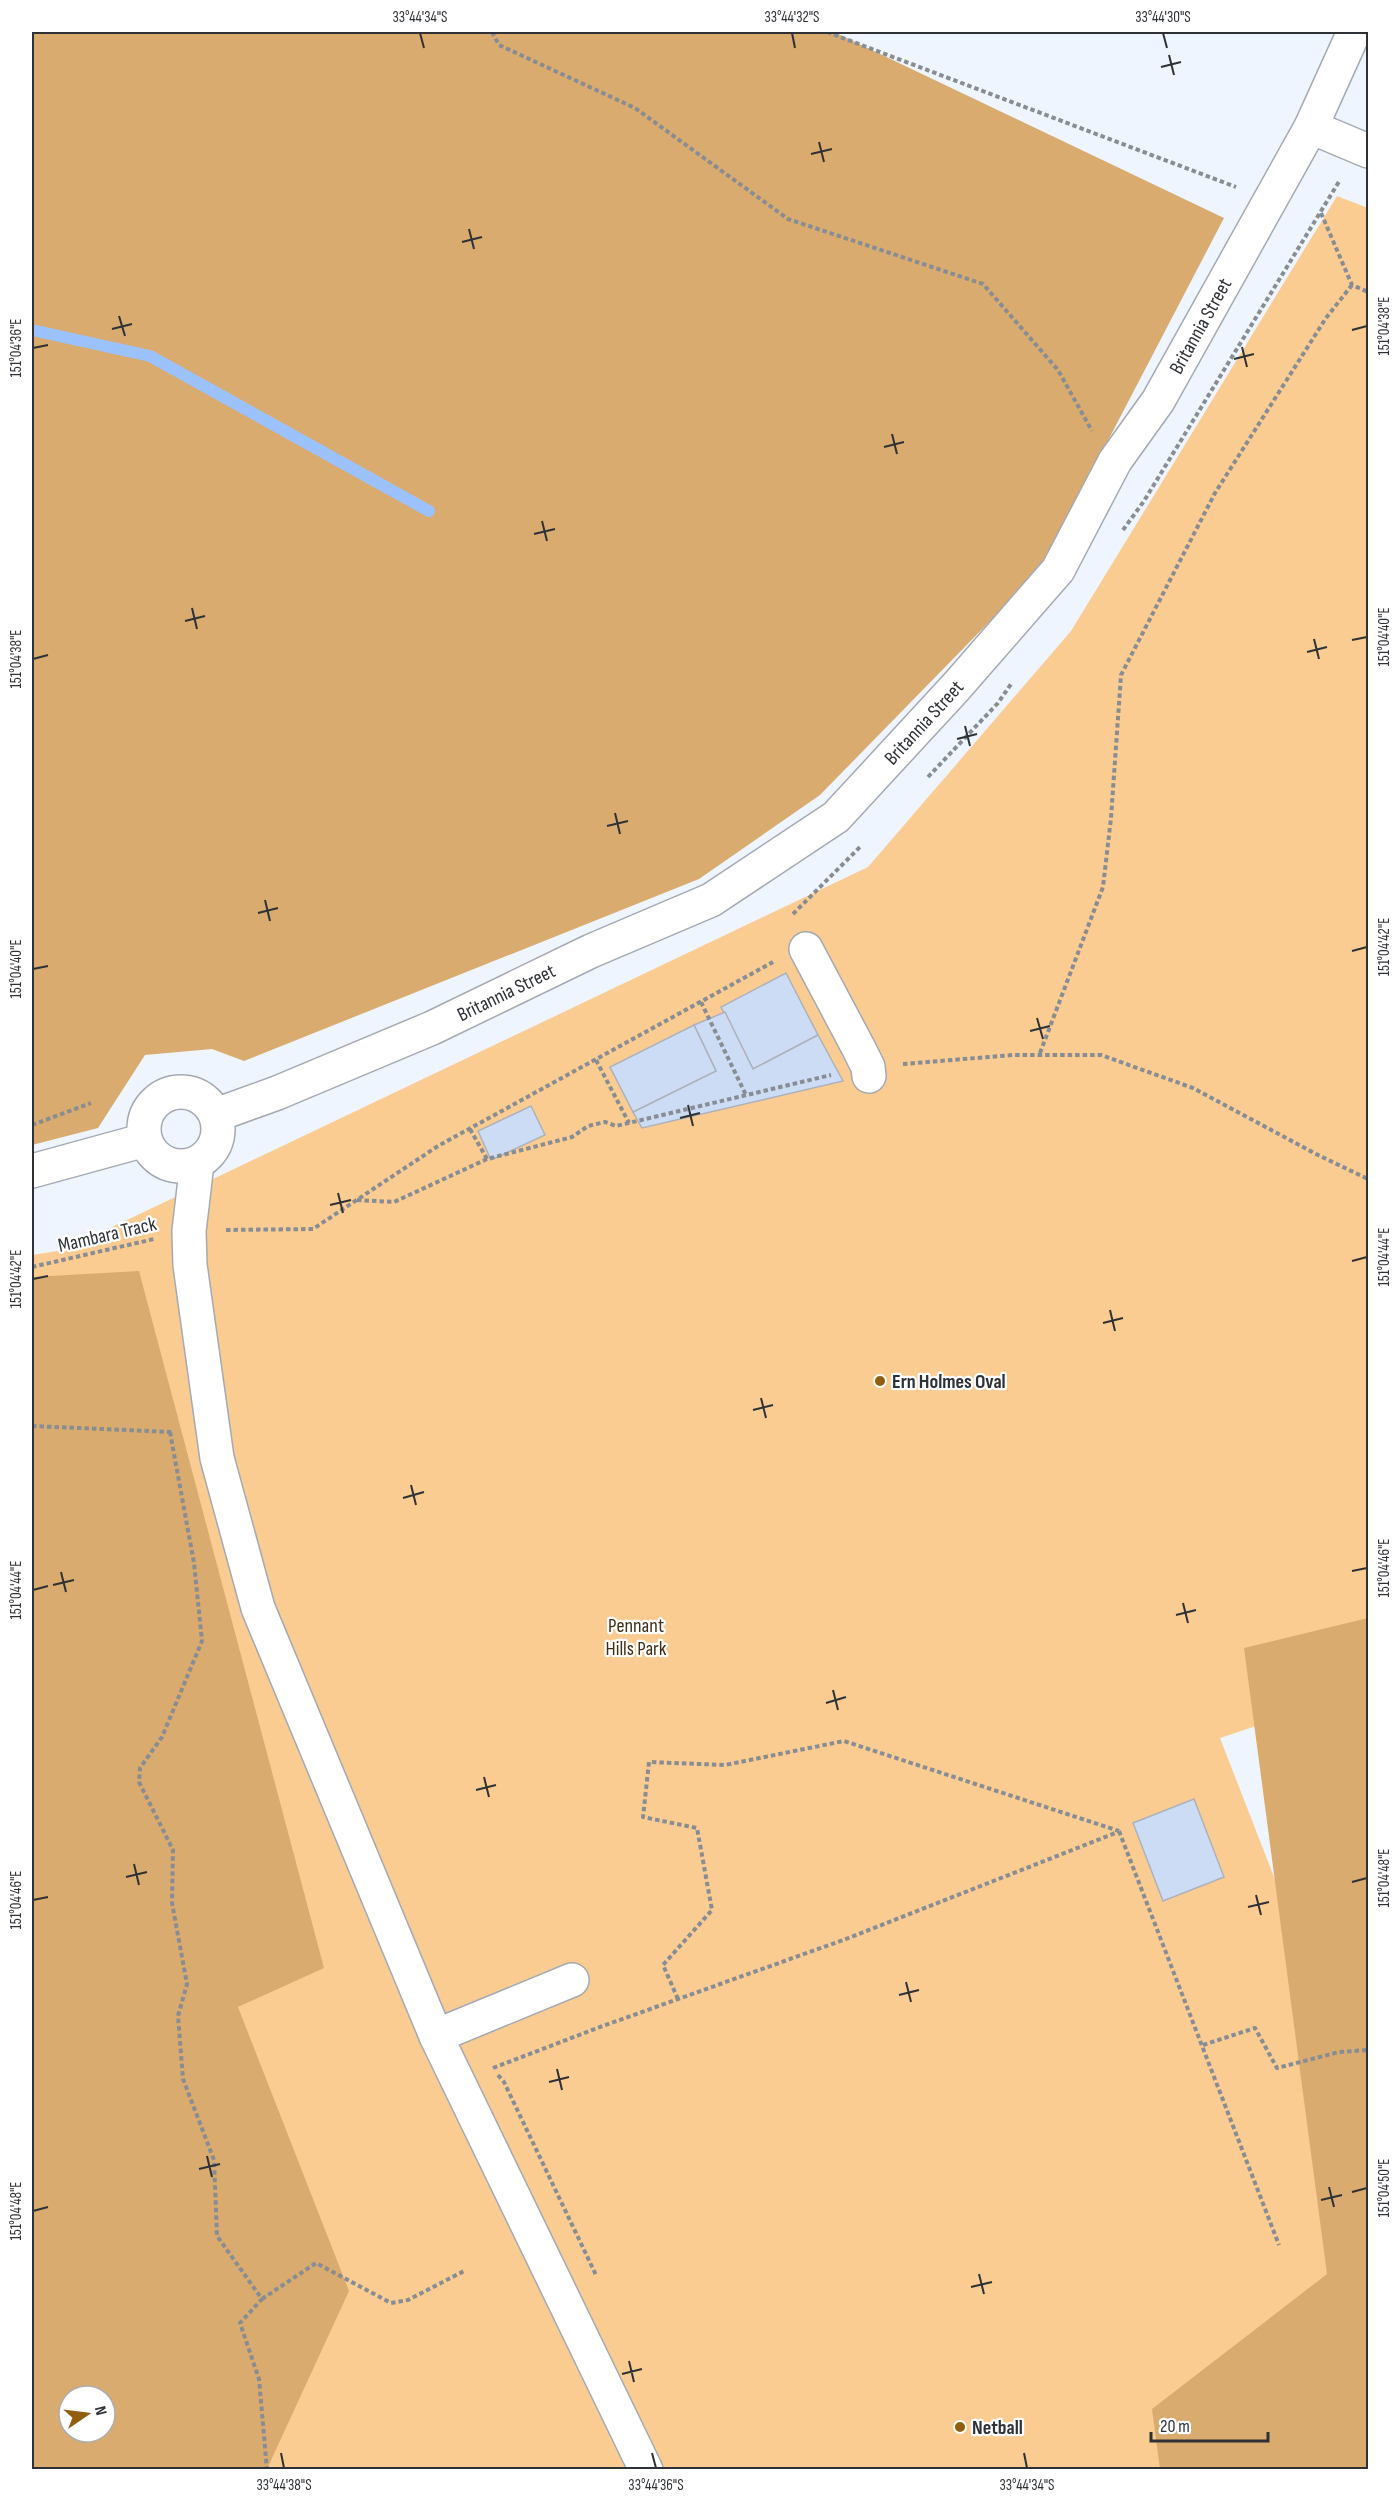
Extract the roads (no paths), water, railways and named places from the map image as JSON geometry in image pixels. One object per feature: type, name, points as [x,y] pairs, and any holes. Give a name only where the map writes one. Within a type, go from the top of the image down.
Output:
[{"type":"street","name":"Britannia Street","points":[[216,1115],[277,1093],[432,1028],[591,951],[711,900],[836,817],[956,687],[1058,570],[1115,461],[1158,401],[1311,127],[1354,32]]},
{"type":"street","points":[[1311,127],[1368,151]]},
{"type":"street","points":[[806,949],[868,1067],[869,1076]]},
{"type":"street","points":[[187,1092],[196,1095],[211,1106],[216,1115],[218,1133],[216,1143],[205,1158],[197,1163],[185,1167],[172,1166],[151,1152],[145,1140],[144,1121],[147,1112],[159,1098],[168,1093],[187,1092]]},
{"type":"street","points":[[32,1171],[145,1140]]},
{"type":"street","points":[[197,1163],[189,1231],[190,1265],[217,1458],[258,1608],[646,2469]]},
{"type":"street","points":[[450,2031],[572,1980]]},
{"type":"waterway","points":[[32,330],[150,356],[429,511]]},
{"type":"place","name":"Ern Holmes Oval","points":[[880,1381]]},
{"type":"place","name":"Netball","points":[[960,2427]]},
{"type":"park label","name":"Pennant Hills Park","points":[[636,1636]]}]
